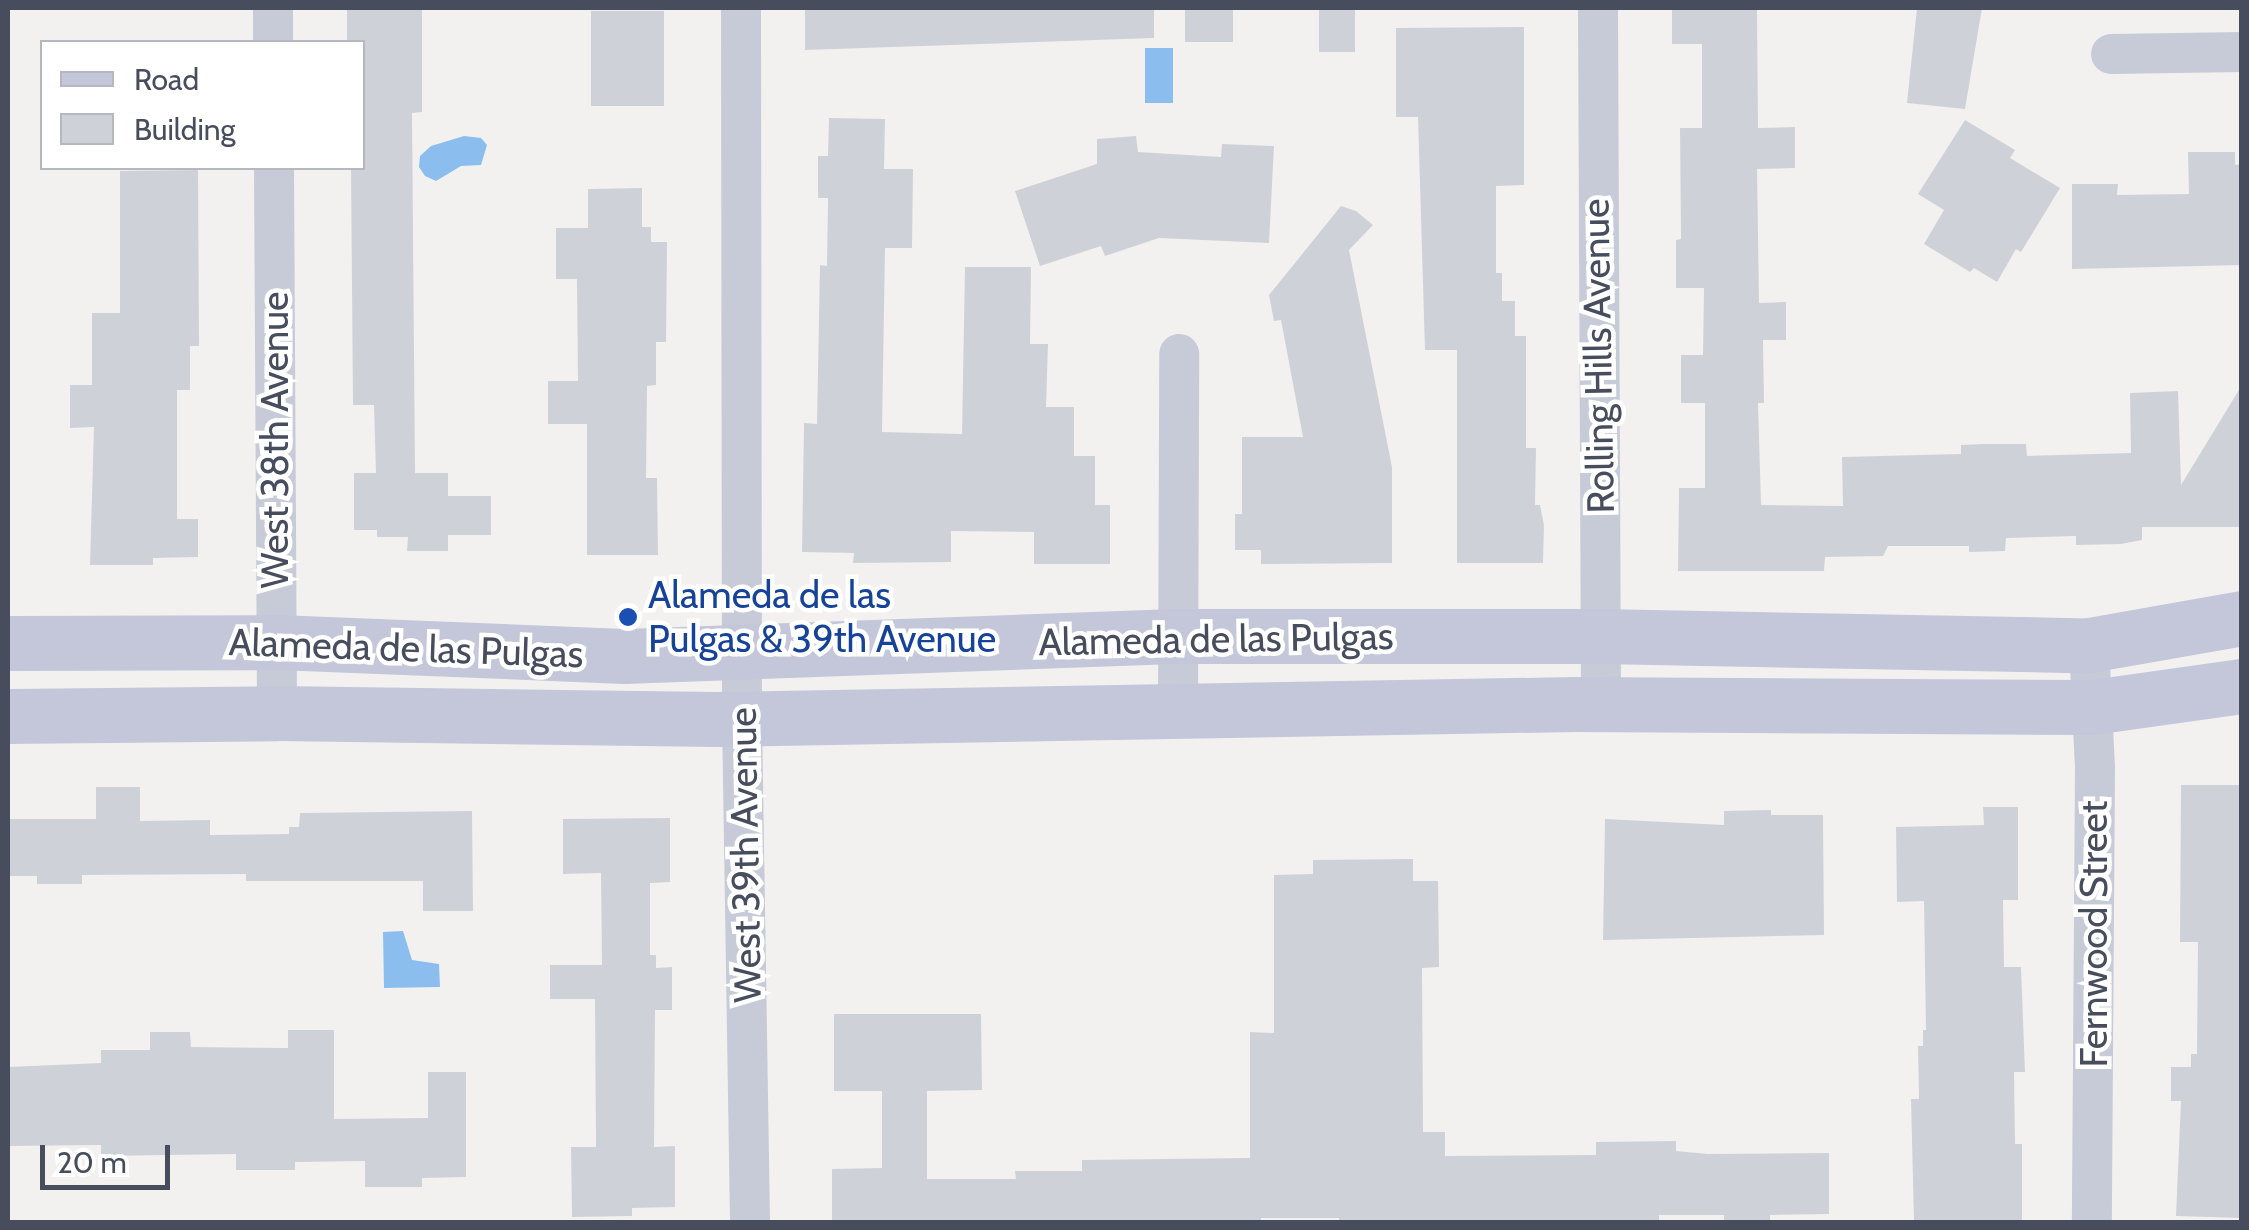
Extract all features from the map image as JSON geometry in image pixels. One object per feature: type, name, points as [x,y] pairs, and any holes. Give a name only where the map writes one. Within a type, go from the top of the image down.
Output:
[{"type":"main road","name":"Alameda de las Pulgas","points":[[8,643],[276,642],[624,656],[1175,636],[1600,636],[2089,646],[2242,618]]},
{"type":"main road","name":"Alameda de las Pulgas","points":[[8,716],[277,712],[742,718],[1601,704],[2092,707],[2242,686]]},
{"type":"street","points":[[273,8],[273,40]]},
{"type":"street","name":"West 39th Avenue","points":[[741,8],[742,718],[750,1222]]},
{"type":"street","name":"Rolling Hills Avenue","points":[[1598,8],[1601,704]]},
{"type":"street","points":[[2111,54],[2242,52]]},
{"type":"street","name":"West 38th Avenue","points":[[274,170],[277,712]]},
{"type":"street","points":[[1178,354],[1178,708]]},
{"type":"street","name":"Fernwood Street","points":[[2089,646],[2092,1222]]},
{"type":"water","points":[[1145,48],[1173,48],[1173,103],[1145,103]]},
{"type":"water","points":[[464,136],[481,138],[487,145],[481,165],[461,166],[436,181],[425,176],[419,167],[420,156],[431,146]]},
{"type":"water","points":[[403,931],[412,960],[439,964],[440,987],[384,988],[383,932]]},
{"type":"building","points":[[347,8],[422,8],[422,112],[412,113],[415,473],[448,473],[448,496],[491,496],[491,535],[448,535],[448,551],[407,551],[408,537],[377,537],[377,530],[354,530],[354,473],[376,473],[374,405],[353,405],[351,170],[365,170],[365,40],[347,40]]},
{"type":"building","points":[[805,8],[1154,8],[1154,38],[805,50]]},
{"type":"building","points":[[1185,8],[1233,8],[1233,42],[1185,42]]},
{"type":"building","points":[[1319,8],[1355,8],[1355,52],[1319,52]]},
{"type":"building","points":[[1672,8],[1757,8],[1758,128],[1795,127],[1795,168],[1757,169],[1759,303],[1786,302],[1786,340],[1763,340],[1764,403],[1758,403],[1761,505],[1843,506],[1842,457],[1961,454],[1961,445],[1984,444],[2026,444],[2027,456],[2131,453],[2130,393],[2178,391],[2181,485],[2242,385],[2239,527],[2142,527],[2142,540],[2121,544],[2076,545],[2076,536],[2006,538],[2005,551],[1969,552],[1969,546],[1888,546],[1883,556],[1825,557],[1824,571],[1678,571],[1679,488],[1705,488],[1705,403],[1681,403],[1681,355],[1703,355],[1704,288],[1676,288],[1676,240],[1681,239],[1680,128],[1702,128],[1702,44],[1672,44]]},
{"type":"building","points":[[1917,8],[1982,8],[1965,109],[1907,103]]},
{"type":"building","points":[[591,11],[664,11],[664,106],[591,106]]},
{"type":"building","points":[[1524,27],[1524,185],[1496,186],[1496,273],[1502,273],[1502,301],[1515,301],[1515,336],[1526,336],[1526,448],[1536,448],[1535,505],[1540,505],[1544,525],[1543,563],[1457,563],[1457,350],[1425,350],[1418,117],[1396,117],[1396,28]]},
{"type":"building","points":[[829,118],[885,119],[884,169],[913,169],[912,248],[885,248],[882,432],[962,434],[965,267],[1031,267],[1030,344],[1048,344],[1046,407],[1074,407],[1074,456],[1095,456],[1095,505],[1110,505],[1110,564],[1034,564],[1034,532],[951,531],[951,562],[853,563],[854,553],[802,552],[804,423],[817,424],[820,265],[827,266],[828,198],[818,198],[818,156],[828,156]]},
{"type":"building","points":[[1965,120],[2015,150],[2010,158],[2060,188],[2021,252],[2016,249],[1997,282],[1974,268],[1970,272],[1924,244],[1944,210],[1918,194]]},
{"type":"building","points":[[1136,136],[1138,152],[1221,157],[1222,144],[1274,146],[1269,243],[1159,238],[1105,256],[1101,246],[1040,266],[1015,191],[1097,164],[1097,139]]},
{"type":"building","points":[[2188,152],[2235,152],[2235,165],[2242,164],[2242,265],[2072,269],[2072,184],[2118,184],[2117,195],[2189,194]]},
{"type":"building","points":[[198,170],[199,346],[190,346],[190,390],[177,390],[177,519],[198,519],[198,557],[153,558],[153,565],[90,565],[94,427],[70,428],[70,385],[92,385],[92,313],[120,313],[120,171]]},
{"type":"building","points":[[642,188],[642,227],[651,227],[651,242],[667,242],[666,342],[656,342],[656,385],[647,386],[646,478],[657,478],[658,555],[587,555],[587,424],[548,424],[548,381],[578,381],[577,279],[556,279],[556,228],[588,228],[588,189]]},
{"type":"building","points":[[1341,206],[1356,211],[1373,225],[1349,250],[1392,467],[1392,563],[1261,564],[1261,550],[1235,550],[1235,514],[1242,514],[1242,437],[1303,437],[1281,320],[1274,321],[1269,295]]},
{"type":"building","points":[[2181,785],[2242,785],[2242,1218],[2176,1216],[2181,1101],[2171,1101],[2171,1067],[2191,1067],[2191,1054],[2197,1054],[2198,942],[2180,942]]},
{"type":"building","points":[[96,787],[140,787],[140,821],[210,820],[210,835],[289,834],[289,827],[299,827],[300,813],[472,811],[473,911],[423,911],[423,881],[246,881],[246,874],[82,875],[82,884],[37,884],[37,876],[8,876],[8,819],[96,819]]},
{"type":"building","points":[[1983,807],[2018,807],[2018,900],[2003,900],[2004,967],[2021,967],[2025,1072],[2014,1072],[2015,1144],[2022,1144],[2022,1222],[1914,1222],[1911,1099],[1919,1099],[1918,1046],[1923,1046],[1926,1030],[1924,901],[1897,902],[1896,827],[1984,825]]},
{"type":"building","points":[[1771,810],[1771,815],[1823,815],[1824,935],[1603,940],[1605,819],[1724,825],[1724,811]]},
{"type":"building","points":[[670,818],[670,882],[650,883],[650,955],[656,955],[656,968],[672,967],[672,1010],[655,1010],[654,1147],[675,1146],[675,1207],[632,1208],[632,1216],[572,1217],[571,1147],[596,1147],[595,999],[550,999],[550,965],[602,965],[601,873],[563,874],[563,819]]},
{"type":"building","points":[[1413,859],[1413,881],[1438,881],[1439,967],[1422,968],[1423,1132],[1445,1132],[1445,1156],[1596,1155],[1596,1142],[1676,1141],[1676,1151],[1708,1154],[1829,1153],[1829,1214],[1770,1215],[1770,1222],[1724,1222],[1724,1215],[1659,1215],[1659,1222],[1339,1222],[1339,1218],[1261,1218],[1261,1222],[832,1221],[832,1169],[882,1168],[882,1091],[834,1091],[834,1014],[981,1014],[982,1090],[927,1091],[927,1179],[1016,1179],[1015,1171],[1082,1171],[1082,1160],[1250,1158],[1250,1032],[1274,1033],[1274,875],[1313,874],[1313,860]]},
{"type":"building","points":[[288,1030],[334,1030],[334,1119],[428,1118],[428,1072],[466,1072],[466,1177],[422,1178],[422,1187],[365,1187],[365,1161],[295,1162],[295,1170],[236,1170],[236,1154],[101,1156],[101,1145],[8,1146],[8,1067],[101,1063],[101,1050],[150,1050],[150,1032],[190,1032],[191,1047],[288,1048]]},
{"type":"place","name":"Alameda de las Pulgas & 39th Avenue","points":[[628,617]]}]
